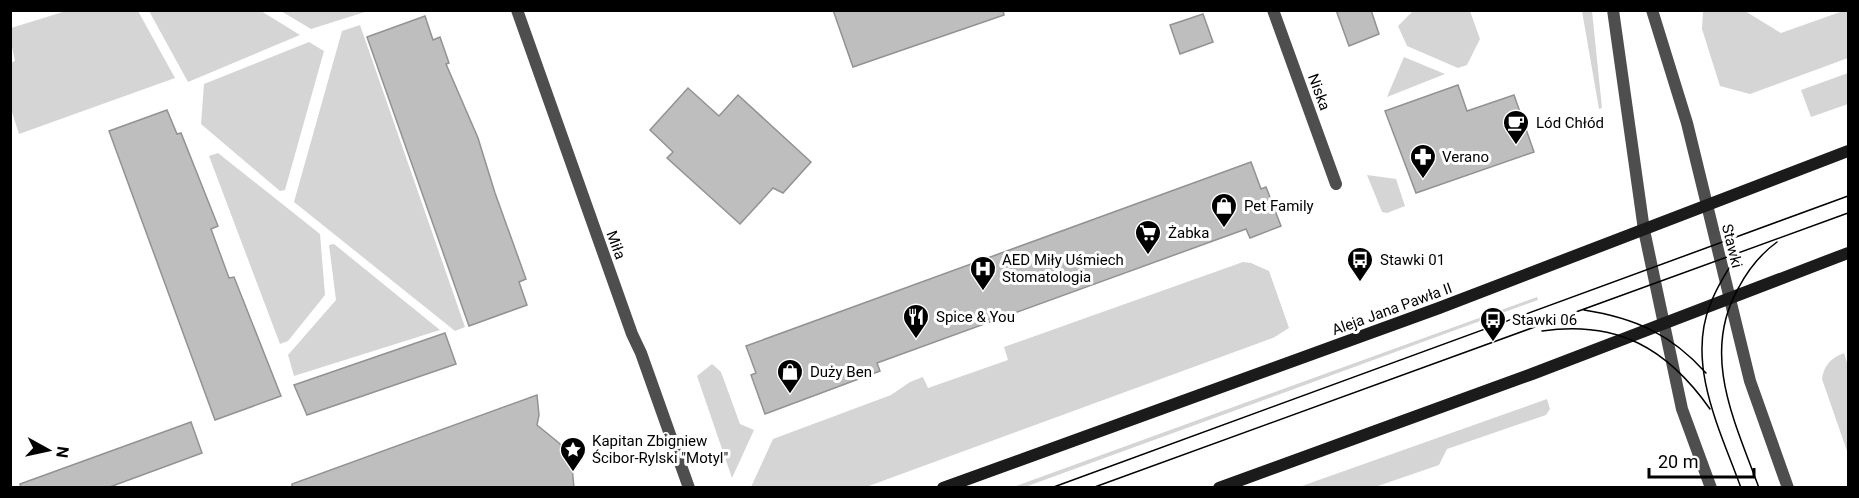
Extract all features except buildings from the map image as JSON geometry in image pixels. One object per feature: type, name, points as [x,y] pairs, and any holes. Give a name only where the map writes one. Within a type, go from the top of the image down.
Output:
[{"type":"main road","name":"Aleja Jana Pawła II","points":[[943,488],[1439,308],[1848,151]]},
{"type":"main road","points":[[1219,488],[1521,378],[1848,253]]},
{"type":"street","name":"Miła","points":[[517,10],[689,488]]},
{"type":"street","name":"Niska","points":[[1273,10],[1336,184]]},
{"type":"street","points":[[1613,10],[1644,230],[1682,409],[1711,488]]},
{"type":"street","name":"Stawki","points":[[1652,10],[1687,123],[1750,381],[1788,488]]},
{"type":"shaded area","points":[[66,11],[138,11],[175,78],[19,134],[11,109],[11,63],[15,61],[11,28]]},
{"type":"shaded area","points":[[149,11],[261,11],[300,35],[188,82]]},
{"type":"shaded area","points":[[281,11],[368,11],[311,29]]},
{"type":"shaded area","points":[[1413,11],[1470,11],[1480,39],[1467,65],[1458,68],[1407,46],[1398,26]]},
{"type":"shaded area","points":[[1582,11],[1592,11],[1602,108],[1599,109]]},
{"type":"shaded area","points":[[1703,11],[1745,11],[1781,33],[1848,11],[1848,58],[1750,94],[1720,86],[1702,29]]},
{"type":"shaded area","points":[[360,25],[465,327],[455,331],[294,202],[342,31]]},
{"type":"shaded area","points":[[309,42],[324,51],[285,190],[280,191],[201,124],[204,84]]},
{"type":"shaded area","points":[[1404,57],[1445,74],[1387,97]]},
{"type":"shaded area","points":[[1848,73],[1848,104],[1811,117],[1801,90]]},
{"type":"shaded area","points":[[218,153],[320,234],[325,295],[288,341],[280,344],[209,156]]},
{"type":"shaded area","points":[[1367,175],[1396,179],[1405,206],[1387,213],[1382,212]]},
{"type":"shaded area","points":[[334,244],[440,330],[294,376],[288,355],[336,300],[329,245]]},
{"type":"shaded area","points":[[1243,262],[1269,271],[1289,328],[1273,338],[866,487],[751,487],[773,439],[891,395],[910,382],[923,377],[928,388],[1008,360],[1004,347]]},
{"type":"shaded area","points":[[1537,297],[1538,300],[1025,487],[1013,487]]},
{"type":"shaded area","points":[[1844,353],[1848,366],[1848,454],[1822,379],[1829,363]]},
{"type":"shaded area","points":[[712,364],[721,372],[740,424],[754,430],[732,478],[697,376]]},
{"type":"shaded area","points":[[1547,399],[1550,409],[1546,415],[1447,449],[1439,465],[1375,487],[1299,487]]},
{"type":"tram line","points":[[1051,488],[1848,196]]},
{"type":"tram line","points":[[1092,488],[1848,213]]},
{"type":"tram line","points":[[1759,488],[1740,438],[1725,388],[1722,337],[1728,312],[1739,287],[1751,268],[1777,242]]},
{"type":"tram line","points":[[1739,253],[1719,284],[1710,305],[1704,328],[1702,351],[1709,398],[1741,488]]},
{"type":"tram line","points":[[1584,310],[1620,318],[1651,330],[1679,348],[1706,373]]},
{"type":"tram line","points":[[1542,331],[1594,330],[1638,343],[1658,355],[1676,370],[1710,409]]},
{"type":"place","name":"Lód Chłód","points":[[1516,146]]},
{"type":"place","name":"Verano","points":[[1423,180]]},
{"type":"place","name":"Pet Family","points":[[1224,229]]},
{"type":"place","name":"Żabka","points":[[1148,256]]},
{"type":"place","name":"Stawki 01","points":[[1360,283]]},
{"type":"place","name":"AED Miły Uśmiech Stomatologia","points":[[983,292]]},
{"type":"place","name":"Spice & You","points":[[916,340]]},
{"type":"place","name":"Stawki 06","points":[[1493,343]]},
{"type":"place","name":"Duży Ben","points":[[790,395]]},
{"type":"place","name":"Kapitan Zbigniew Ścibor-Rylski \"Motyl\"","points":[[573,473]]}]
